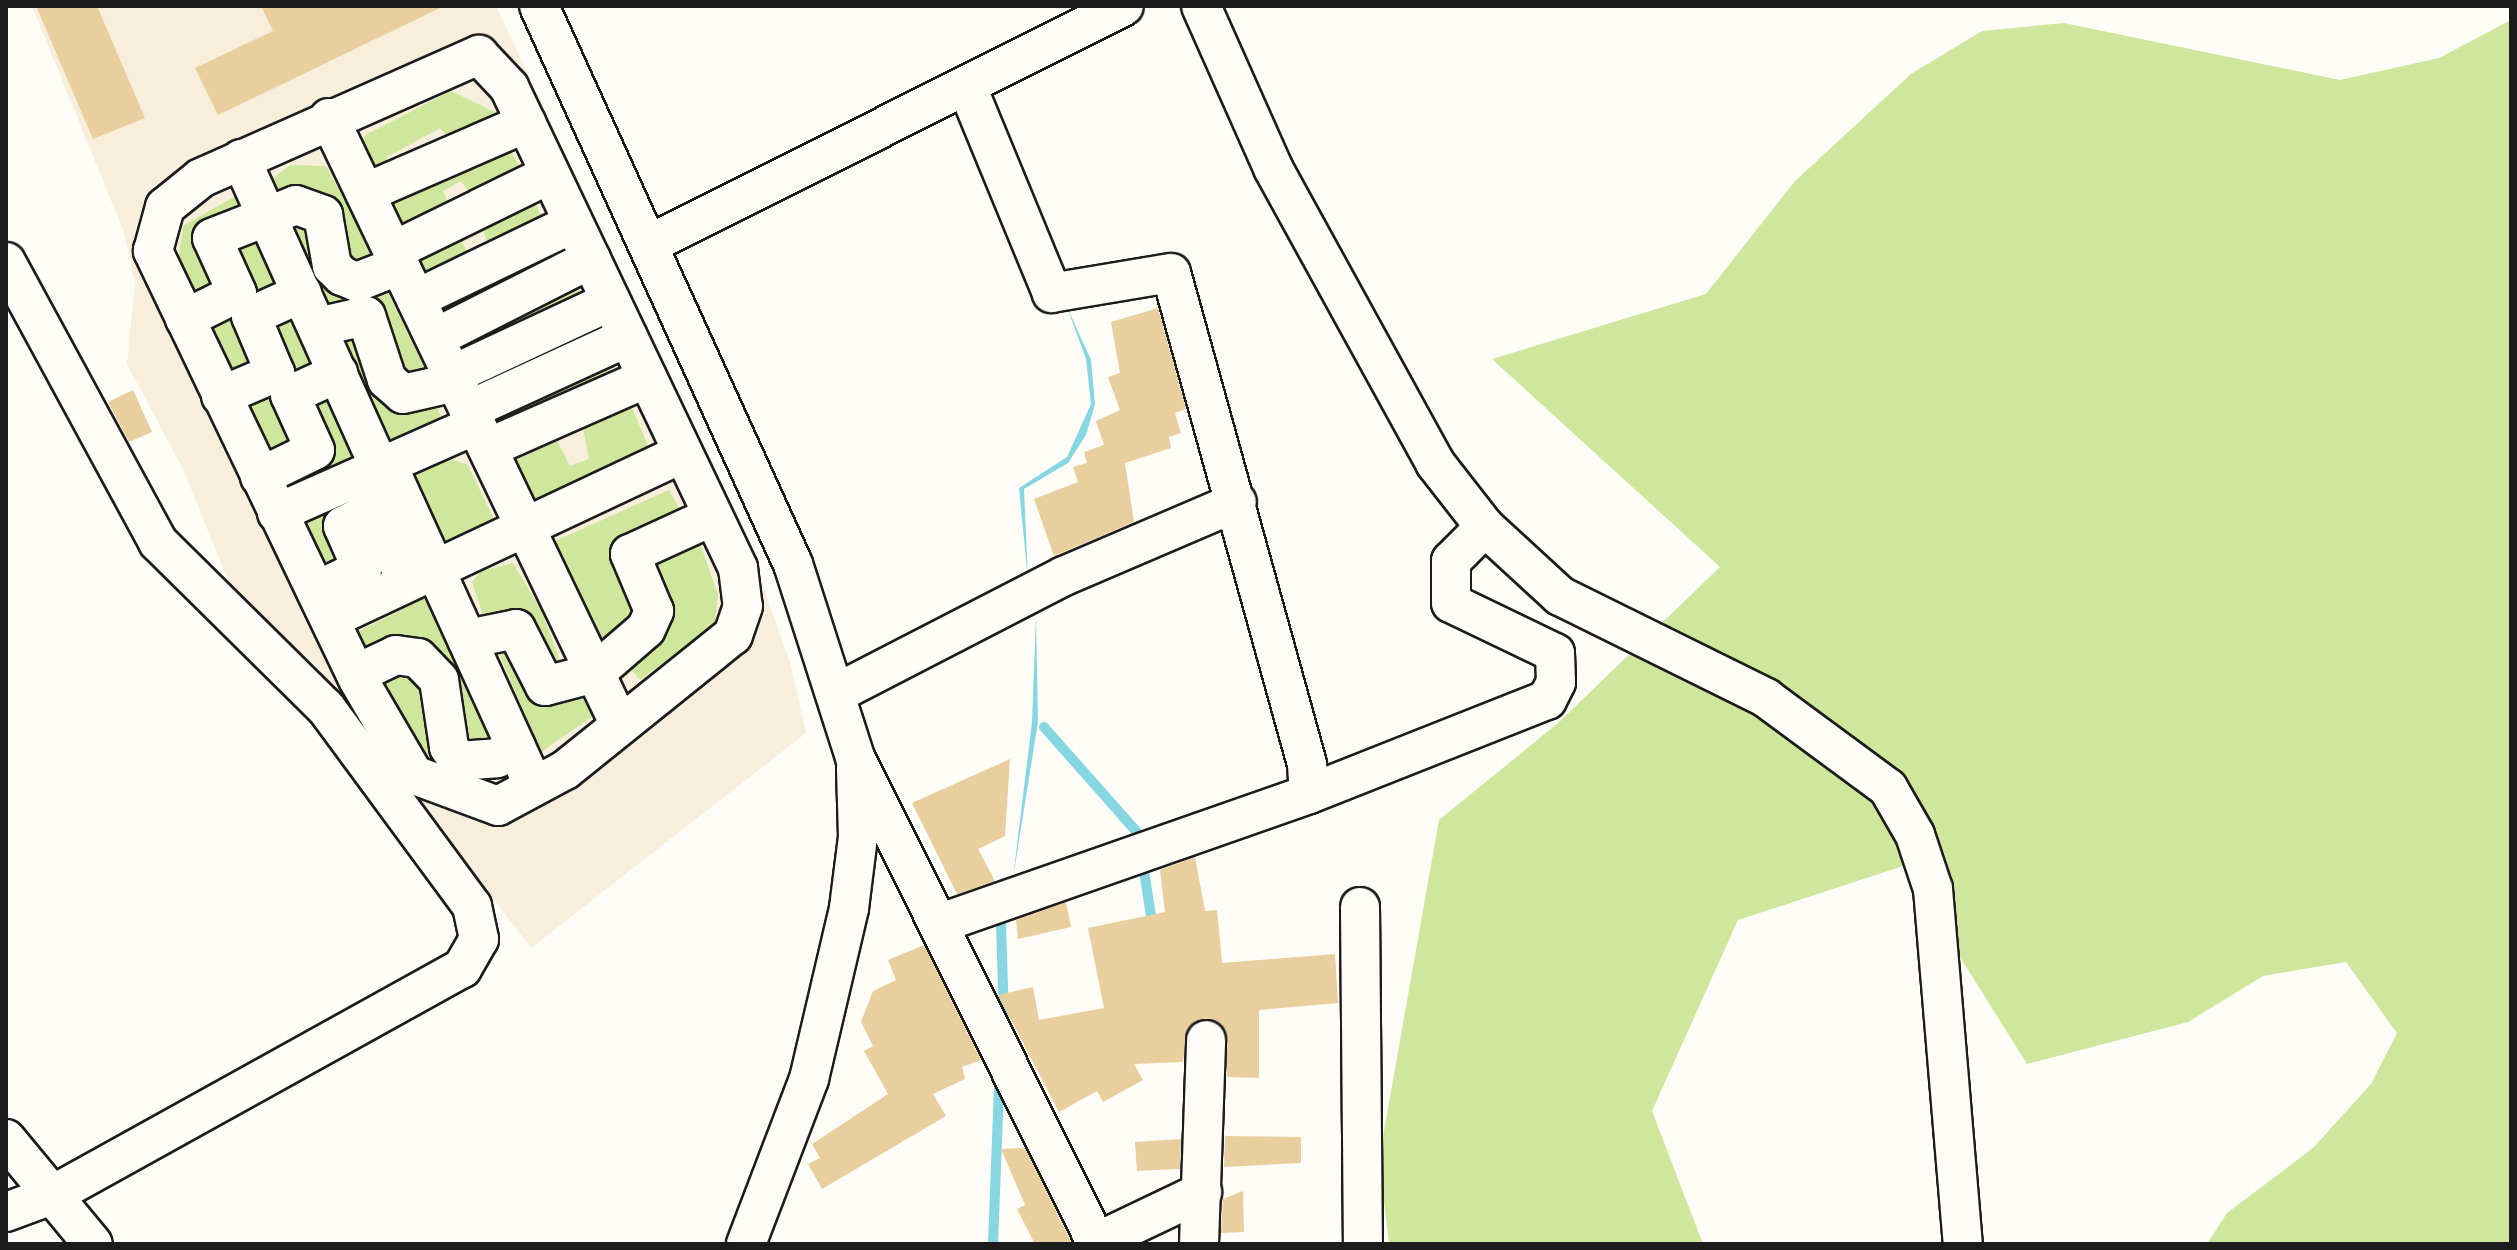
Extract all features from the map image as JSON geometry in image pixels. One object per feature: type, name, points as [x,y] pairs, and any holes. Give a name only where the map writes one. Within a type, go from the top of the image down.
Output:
[{"type":"street","points":[[539,6],[650,244],[793,564],[837,693],[855,757],[941,923],[1096,1243],[1202,1192]]},
{"type":"street","points":[[650,244],[1124,6]]},
{"type":"street","points":[[1201,6],[1273,168],[1435,463],[1485,527],[1560,596],[1766,698],[1888,788],[1933,889],[1963,1244]]},
{"type":"street","points":[[479,55],[509,87],[526,123],[738,568],[743,606],[733,635],[620,725],[534,786],[498,806],[414,775],[356,674],[153,251],[165,207],[201,178],[329,118],[479,55]]},
{"type":"street","points":[[967,87],[1052,293],[1171,273],[1237,502],[1309,794]]},
{"type":"street","points":[[329,118],[620,725]]},
{"type":"street","points":[[365,193],[526,123]]},
{"type":"street","points":[[241,159],[338,373],[375,480],[421,575],[467,639],[534,786]]},
{"type":"street","points":[[403,272],[550,174]]},
{"type":"street","points":[[185,319],[237,293],[212,238],[296,205],[323,215],[332,266],[342,276],[357,282],[403,272],[573,223]]},
{"type":"street","points":[[435,338],[591,259]]},
{"type":"street","points":[[6,262],[16,313],[158,542],[326,708],[472,906],[479,939],[462,968],[52,1195],[6,1212]]},
{"type":"street","points":[[323,605],[362,569],[343,526],[375,480],[611,301]]},
{"type":"street","points":[[221,396],[275,373],[251,316],[309,310],[366,316],[387,380],[403,394],[468,408],[647,378]]},
{"type":"street","points":[[468,408],[628,337]]},
{"type":"street","points":[[260,477],[315,450],[290,395],[338,373]]},
{"type":"street","points":[[323,605],[421,575],[683,453]]},
{"type":"street","points":[[277,513],[375,480]]},
{"type":"street","points":[[837,693],[1064,576],[1237,502]]},
{"type":"street","points":[[467,639],[516,629],[545,686],[595,673],[646,629],[654,611],[630,554],[713,516]]},
{"type":"street","points":[[941,923],[1309,794],[1547,700],[1557,674],[1555,653],[1451,603],[1451,561],[1485,527]]},
{"type":"street","points":[[356,674],[396,655],[418,658],[439,680],[449,747],[458,761],[497,758],[516,747]]},
{"type":"street","points":[[746,1244],[809,1079],[849,908],[858,837],[855,757]]},
{"type":"street","points":[[1360,907],[1363,1244]]},
{"type":"street","points":[[1199,1244],[1206,1040]]},
{"type":"street","points":[[6,1139],[93,1244]]},
{"type":"shaded area","points":[[32,6],[496,6],[747,540],[791,666],[806,733],[531,948],[318,668],[231,588],[183,469],[127,364],[135,282],[123,230]]},
{"type":"green space","points":[[2511,20],[2511,1244],[2207,1244],[2227,1213],[2313,1148],[2371,1084],[2397,1033],[2346,962],[2263,976],[2188,1022],[2027,1064],[1903,866],[1738,920],[1652,1111],[1703,1244],[1389,1244],[1379,1159],[1439,820],[1557,724],[1720,567],[1492,359],[1706,294],[1795,181],[1911,74],[1982,31],[2064,23],[2340,80],[2439,58]]},
{"type":"green space","points":[[451,91],[499,114],[451,140],[440,128],[387,157],[387,168],[373,176],[362,146],[365,135]]},
{"type":"green space","points":[[506,143],[524,174],[473,197],[461,181],[443,191],[451,209],[409,234],[389,211],[389,198]]},
{"type":"green space","points":[[290,165],[326,166],[376,260],[360,272],[276,200],[267,183]]},
{"type":"green space","points":[[237,195],[245,207],[226,286],[199,302],[178,262],[183,226]]},
{"type":"green space","points":[[533,200],[545,222],[491,250],[483,231],[462,242],[469,256],[422,282],[414,249]]},
{"type":"green space","points":[[306,213],[320,255],[385,287],[428,374],[426,386],[326,313],[281,218]]},
{"type":"green space","points":[[251,227],[282,287],[266,363],[234,381],[207,323],[224,246]]},
{"type":"green space","points":[[574,283],[583,298],[467,361],[452,338]]},
{"type":"green space","points":[[288,306],[323,369],[306,444],[270,461],[247,410],[261,325]]},
{"type":"green space","points":[[356,323],[370,370],[436,400],[442,423],[391,449],[337,329]]},
{"type":"green space","points":[[606,359],[615,378],[498,431],[490,411],[545,398]]},
{"type":"green space","points":[[325,384],[357,441],[356,464],[299,489],[285,478],[299,401]]},
{"type":"green space","points":[[629,400],[648,446],[642,455],[531,500],[504,460],[555,437],[570,466],[589,459],[582,421]]},
{"type":"green space","points":[[448,458],[468,465],[493,517],[485,529],[443,551],[410,478]]},
{"type":"green space","points":[[669,490],[681,512],[618,547],[641,608],[616,637],[594,643],[553,542]]},
{"type":"green space","points":[[351,498],[354,562],[328,576],[308,536],[309,520]]},
{"type":"green space","points":[[697,535],[718,594],[715,624],[640,680],[627,665],[642,562]]},
{"type":"green space","points":[[513,563],[541,610],[564,671],[485,621],[472,582],[481,571]]},
{"type":"green space","points":[[431,595],[499,744],[465,754],[450,694],[369,657],[355,633]]},
{"type":"green space","points":[[493,640],[586,686],[607,706],[530,760],[529,724]]},
{"type":"green space","points":[[413,667],[439,738],[520,767],[483,783],[434,763],[390,705],[378,677]]},
{"type":"water","points":[[1067,307],[1091,360],[1095,404],[1086,435],[1068,463],[1024,489],[1028,581],[1019,488],[1067,457],[1091,404],[1086,359]]},
{"type":"water","points":[[1036,616],[1038,722],[1013,878],[1032,722]]},
{"type":"building","points":[[36,6],[97,6],[145,118],[93,139]]},
{"type":"building","points":[[261,6],[444,6],[218,115],[195,68],[273,31]]},
{"type":"building","points":[[1158,308],[1186,409],[1175,413],[1181,433],[1169,437],[1171,448],[1125,463],[1134,522],[1054,556],[1034,499],[1078,482],[1073,467],[1087,463],[1084,452],[1104,445],[1096,421],[1120,410],[1108,377],[1120,373],[1111,322]]},
{"type":"building","points":[[133,390],[152,432],[129,442],[108,402]]},
{"type":"building","points":[[1010,759],[1005,836],[978,849],[995,881],[957,894],[912,803]]},
{"type":"building","points":[[1195,857],[1205,911],[1217,910],[1222,963],[1335,954],[1338,1003],[1259,1010],[1259,1078],[1227,1077],[1226,1030],[1206,1018],[1187,1029],[1183,1062],[1134,1064],[1143,1080],[1103,1102],[1097,1091],[1059,1112],[998,995],[1033,987],[1039,1020],[1104,1008],[1088,928],[1165,912],[1160,870]]},
{"type":"building","points":[[1066,902],[1071,927],[1018,939],[1016,920]]},
{"type":"building","points":[[924,945],[981,1060],[962,1067],[965,1079],[933,1094],[946,1116],[822,1189],[808,1164],[820,1158],[812,1144],[888,1094],[864,1051],[873,1046],[861,1022],[873,991],[896,980],[888,960]]},
{"type":"building","points":[[1225,1136],[1301,1137],[1301,1163],[1224,1167]]},
{"type":"building","points":[[1181,1139],[1180,1169],[1137,1171],[1135,1142]]},
{"type":"building","points":[[1025,1148],[1071,1244],[1035,1244],[1017,1209],[1025,1205],[1001,1149]]},
{"type":"building","points":[[1243,1191],[1244,1232],[1221,1233],[1223,1199]]},
{"type":"waterway","points":[[1044,727],[1136,831]]},
{"type":"waterway","points":[[1143,865],[1153,928]]},
{"type":"waterway","points":[[1001,924],[1004,1021]]},
{"type":"waterway","points":[[993,1244],[999,1086]]}]
